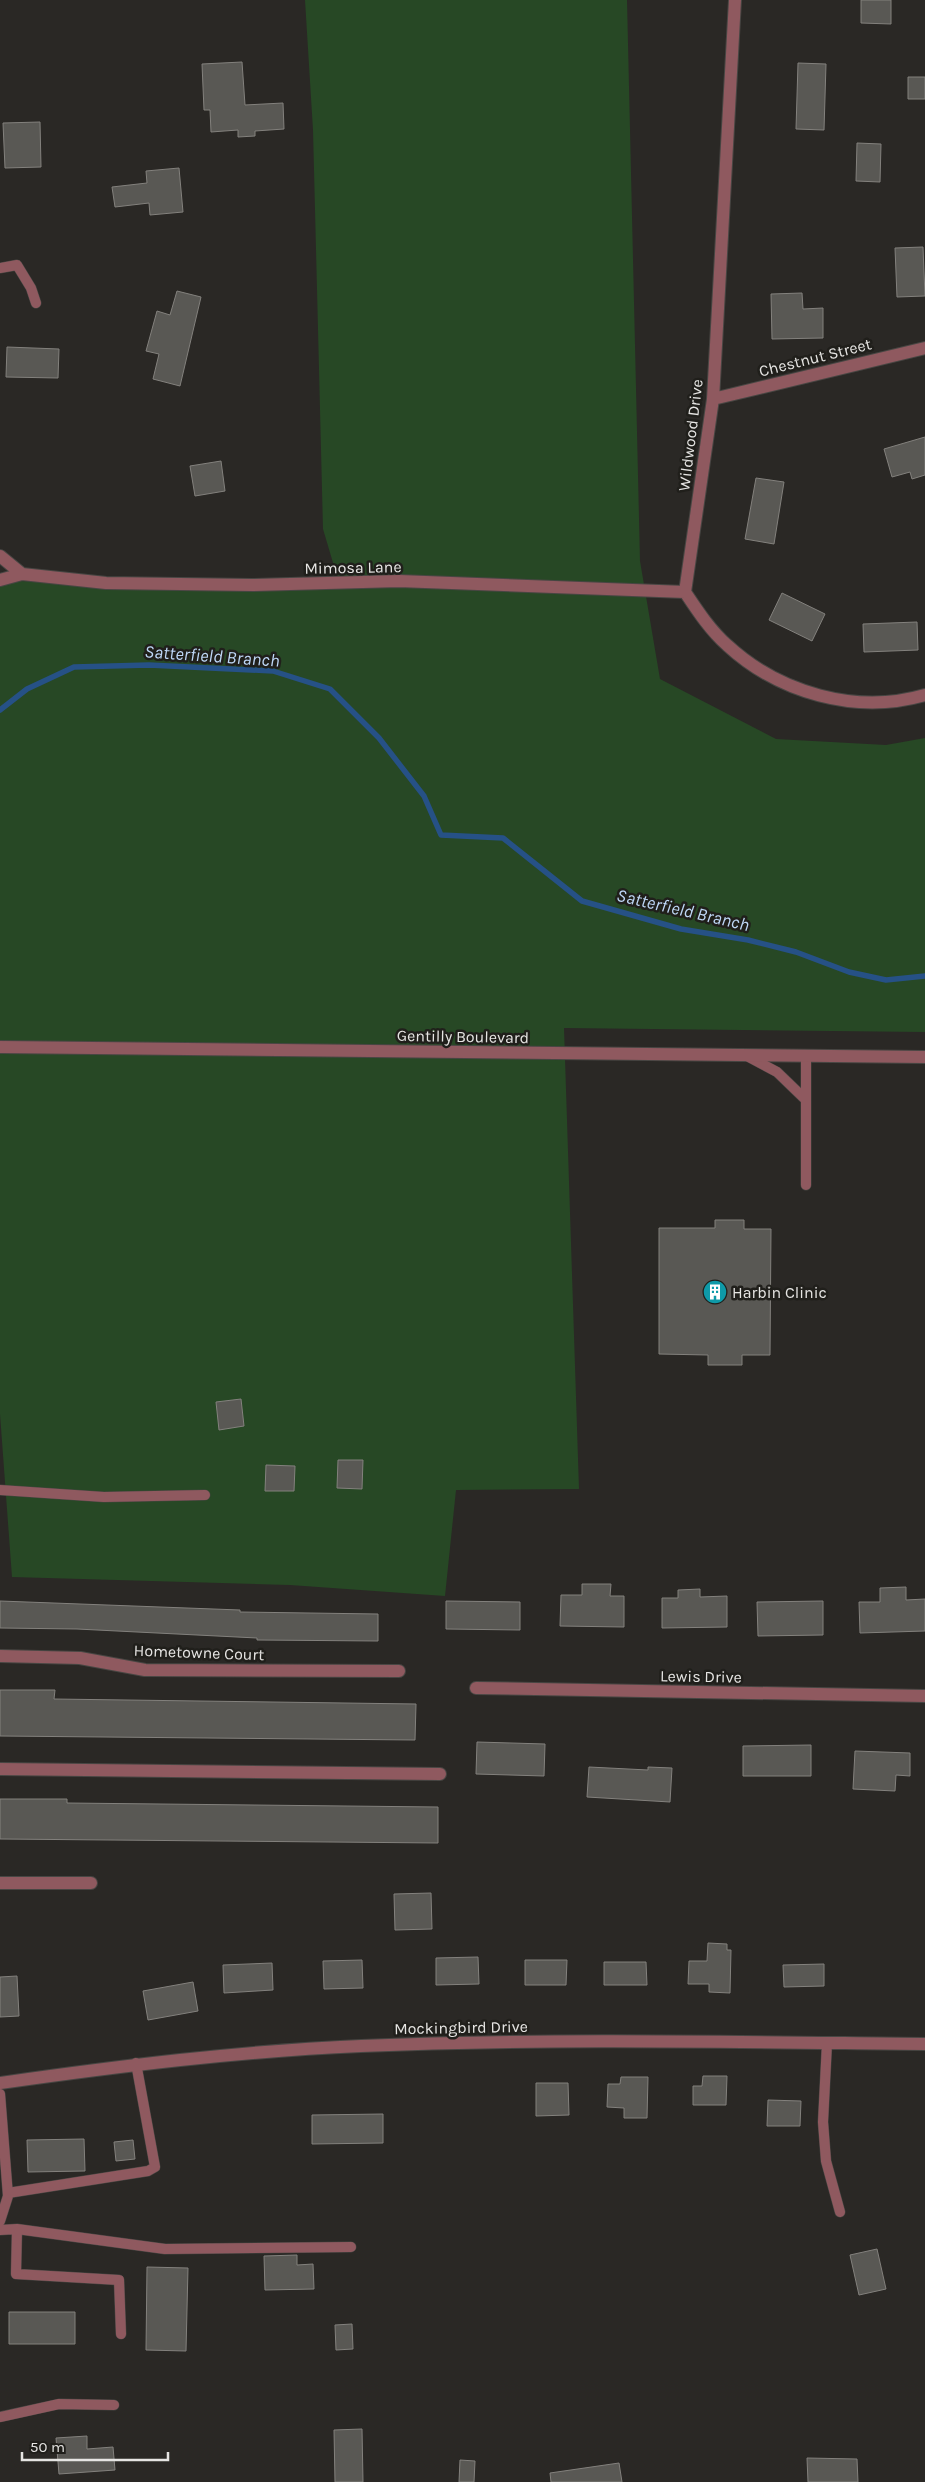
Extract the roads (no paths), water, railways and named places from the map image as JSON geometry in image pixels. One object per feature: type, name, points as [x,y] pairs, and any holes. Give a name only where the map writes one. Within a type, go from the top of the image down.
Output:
[{"type":"street","name":"Wildwood Drive","points":[[685,592],[713,399],[735,0]]},
{"type":"street","name":"Chestnut Street","points":[[713,399],[925,348]]},
{"type":"street","points":[[0,556],[22,574]]},
{"type":"street","name":"Mimosa Lane","points":[[0,580],[22,574],[106,583],[252,585],[398,581],[685,592]]},
{"type":"street","points":[[685,592],[703,619],[727,645],[758,669],[790,687],[828,698],[865,703],[893,702],[925,695]]},
{"type":"street","name":"Gentilly Boulevard","points":[[0,1047],[925,1057]]},
{"type":"street","name":"Hometowne Court","points":[[0,1656],[80,1658],[145,1670],[398,1671]]},
{"type":"street","name":"Lewis Drive","points":[[476,1688],[925,1696]]},
{"type":"street","points":[[0,1769],[440,1774]]},
{"type":"street","points":[[0,1883],[91,1883]]},
{"type":"street","name":"Mockingbird Drive","points":[[0,2083],[136,2064],[360,2046],[608,2041],[925,2044]]},
{"type":"lane","points":[[0,268],[17,265],[31,288],[36,303]]},
{"type":"lane","points":[[746,1055],[777,1072],[806,1100]]},
{"type":"lane","points":[[806,1056],[806,1185]]},
{"type":"lane","points":[[0,1490],[104,1497],[205,1495]]},
{"type":"lane","points":[[827,2043],[823,2122],[826,2161],[840,2212]]},
{"type":"lane","points":[[8,2193],[148,2171],[155,2167],[136,2064]]},
{"type":"lane","points":[[0,2094],[8,2193],[0,2221]]},
{"type":"lane","points":[[0,2230],[17,2229],[165,2249],[351,2247]]},
{"type":"lane","points":[[17,2229],[16,2274],[119,2280],[121,2334]]},
{"type":"lane","points":[[0,2418],[59,2404],[114,2406]]},
{"type":"waterway","name":"Satterfield Branch","points":[[0,710],[27,689],[74,667],[149,665],[273,671],[330,689],[379,738],[424,796],[441,835],[503,838],[582,901],[681,929],[748,940],[796,952],[849,972],[886,980],[925,976]]},
{"type":"place","name":"Harbin Clinic","points":[[715,1292]]}]
